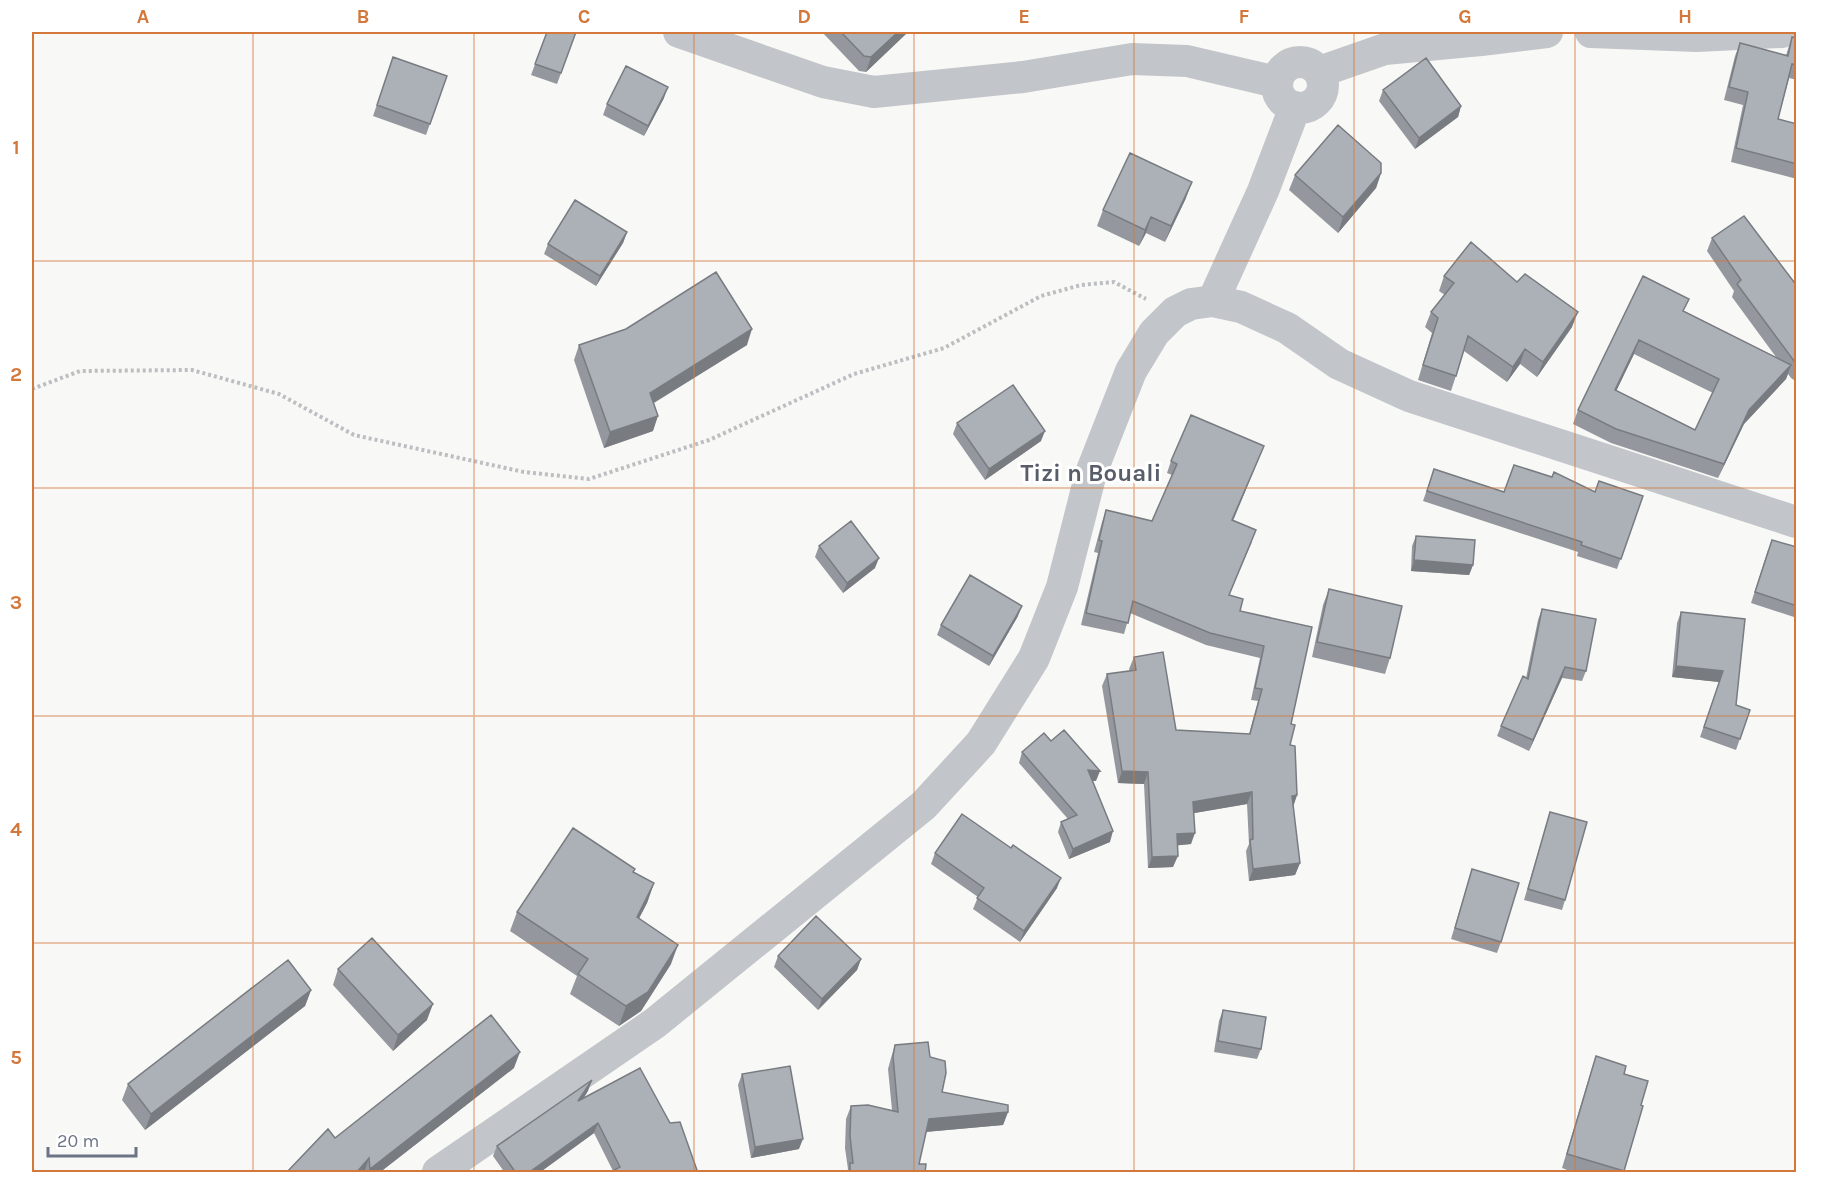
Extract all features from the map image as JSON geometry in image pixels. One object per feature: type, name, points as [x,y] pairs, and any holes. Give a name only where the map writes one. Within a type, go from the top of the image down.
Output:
[{"type":"street","points":[[679,32],[823,82],[874,92],[1023,77],[1132,59],[1187,61],[1276,82]]},
{"type":"street","points":[[1319,72],[1385,49],[1547,32]]},
{"type":"street","points":[[1591,32],[1698,36],[1782,32]]},
{"type":"street","points":[[1300,61],[1311,64],[1319,72],[1323,82],[1322,93],[1316,102],[1306,108],[1294,107],[1284,102],[1278,93],[1276,82],[1280,72],[1289,64],[1300,61]]},
{"type":"street","points":[[1213,301],[1263,191],[1294,107]]},
{"type":"street","points":[[438,1173],[655,1023],[924,805],[981,743],[1034,658],[1062,587],[1091,472],[1131,370],[1154,333],[1175,312],[1191,304],[1213,301],[1241,307],[1287,328],[1339,364],[1409,396],[1797,522]]},
{"type":"path","points":[[32,389],[80,371],[192,370],[279,394],[354,435],[524,472],[589,478],[709,440],[854,374],[944,348],[1041,296],[1061,290],[1081,285],[1114,282],[1149,300],[1167,320]]},
{"type":"building","points":[[547,32],[576,32],[561,73],[535,64]]},
{"type":"building","points":[[841,32],[898,32],[871,57],[864,56]]},
{"type":"building","points":[[1792,37],[1797,38],[1797,65],[1792,64],[1778,119],[1797,124],[1797,164],[1736,148],[1748,92],[1729,87],[1740,43],[1788,56]]},
{"type":"building","points":[[393,57],[447,76],[430,124],[377,105]]},
{"type":"building","points":[[1426,58],[1461,106],[1419,138],[1383,90]]},
{"type":"building","points":[[626,66],[668,87],[648,126],[607,104]]},
{"type":"building","points":[[1338,125],[1381,163],[1381,173],[1343,217],[1295,175]]},
{"type":"building","points":[[1130,153],[1192,182],[1171,226],[1151,217],[1145,230],[1103,210]]},
{"type":"building","points":[[575,200],[627,232],[600,276],[548,244]]},
{"type":"building","points":[[1744,216],[1797,286],[1797,365],[1737,284],[1741,280],[1712,238]]},
{"type":"building","points":[[1471,242],[1517,282],[1525,274],[1578,312],[1543,362],[1525,349],[1513,367],[1468,336],[1456,376],[1423,365],[1438,318],[1431,312],[1454,283],[1444,276]]},
{"type":"building","points":[[716,272],[752,329],[650,393],[658,416],[610,432],[579,345],[626,329]]},
{"type":"building","points":[[1643,276],[1689,299],[1683,311],[1791,365],[1749,410],[1724,464],[1616,429],[1578,410]],"holes":[[[1639,340],[1719,379],[1695,430],[1615,390]]]},
{"type":"building","points":[[1013,385],[1045,431],[989,469],[957,423]]},
{"type":"building","points":[[1191,415],[1264,446],[1232,520],[1256,530],[1229,595],[1243,599],[1240,611],[1312,627],[1291,724],[1295,725],[1290,745],[1295,746],[1297,795],[1292,796],[1300,863],[1253,869],[1250,840],[1253,839],[1252,792],[1193,802],[1195,833],[1177,834],[1178,856],[1152,857],[1148,772],[1122,771],[1107,674],[1136,670],[1134,657],[1163,652],[1176,730],[1250,734],[1262,689],[1255,688],[1264,646],[1210,633],[1133,601],[1128,623],[1086,613],[1102,541],[1099,540],[1106,510],[1152,521],[1177,464],[1171,461]]},
{"type":"building","points":[[1514,465],[1552,477],[1554,472],[1595,492],[1599,481],[1643,496],[1621,559],[1581,545],[1582,542],[1427,491],[1434,469],[1504,492]]},
{"type":"building","points":[[851,521],[879,558],[847,583],[819,546]]},
{"type":"building","points":[[1416,536],[1475,540],[1473,565],[1414,560]]},
{"type":"building","points":[[1772,540],[1797,547],[1797,606],[1755,592]]},
{"type":"building","points":[[970,575],[1022,606],[993,656],[941,625]]},
{"type":"building","points":[[1329,589],[1402,606],[1390,658],[1317,642]]},
{"type":"building","points":[[1542,609],[1596,619],[1586,671],[1565,667],[1533,740],[1501,726],[1523,676],[1528,679]]},
{"type":"building","points":[[1681,612],[1745,619],[1736,705],[1750,710],[1740,739],[1704,727],[1723,671],[1676,666]]},
{"type":"building","points":[[1064,730],[1100,771],[1088,770],[1113,831],[1073,849],[1061,822],[1077,815],[1022,752],[1044,733],[1051,741]]},
{"type":"building","points":[[1550,812],[1587,822],[1565,900],[1528,889]]},
{"type":"building","points":[[962,814],[1011,848],[1013,845],[1061,878],[1024,931],[977,898],[984,888],[935,853]]},
{"type":"building","points":[[573,828],[635,869],[633,872],[654,883],[637,917],[678,945],[648,992],[626,1006],[578,974],[588,959],[517,912]]},
{"type":"building","points":[[1472,869],[1519,883],[1501,942],[1455,928]]},
{"type":"building","points":[[816,916],[861,959],[822,999],[778,956]]},
{"type":"building","points":[[372,938],[433,1004],[398,1035],[338,969]]},
{"type":"building","points":[[288,960],[311,990],[151,1114],[128,1084]]},
{"type":"building","points":[[1223,1010],[1266,1017],[1261,1049],[1218,1041]]},
{"type":"building","points":[[491,1015],[520,1052],[370,1169],[369,1158],[356,1173],[286,1173],[328,1129],[335,1138]]},
{"type":"building","points":[[928,1042],[930,1057],[945,1061],[946,1073],[942,1092],[1008,1105],[1008,1112],[929,1119],[919,1164],[926,1164],[925,1173],[850,1173],[850,1163],[853,1163],[850,1136],[851,1106],[868,1105],[898,1112],[893,1056],[895,1045]]},
{"type":"building","points":[[1596,1056],[1626,1066],[1624,1074],[1648,1081],[1624,1171],[1567,1154]]},
{"type":"building","points":[[790,1066],[803,1139],[755,1147],[742,1074]]},
{"type":"building","points":[[640,1068],[670,1123],[680,1122],[698,1173],[609,1173],[620,1167],[598,1123],[528,1173],[516,1173],[497,1146],[592,1080],[578,1101]]},
{"type":"district","name":"Tizi n Bouali","points":[[1091,473]]}]
